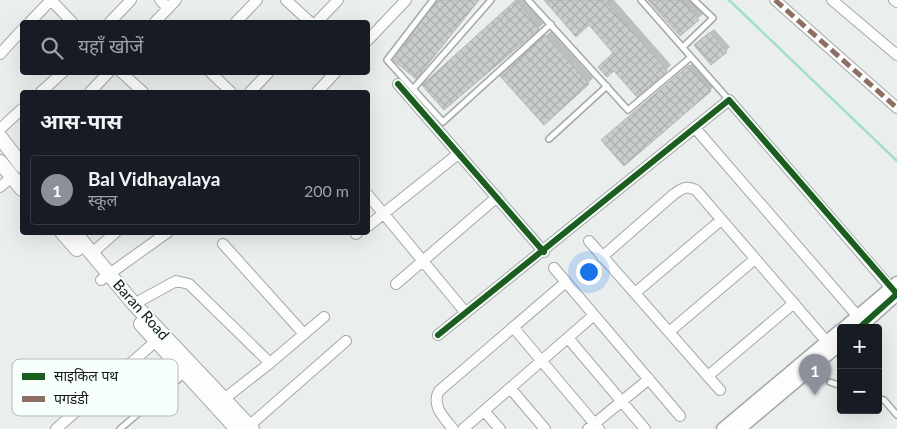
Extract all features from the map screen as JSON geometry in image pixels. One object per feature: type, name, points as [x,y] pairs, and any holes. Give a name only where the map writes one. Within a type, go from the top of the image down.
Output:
[{"type":"main road","points":[[0,137],[20,161]]},
{"type":"main road","points":[[0,162],[20,187]]},
{"type":"main road","name":"Baran Road","points":[[65,235],[134,304],[224,399],[246,428]]},
{"type":"main road","name":"Baran Road","points":[[76,235],[105,277],[156,341],[173,359]]},
{"type":"main road","name":"Baran Road","points":[[178,364],[246,428]]},
{"type":"street","points":[[32,20],[51,0],[70,20]]},
{"type":"street","points":[[112,20],[131,0]]},
{"type":"street","points":[[160,0],[168,8]]},
{"type":"street","points":[[159,20],[176,0]]},
{"type":"street","points":[[238,20],[257,0]]},
{"type":"street","points":[[286,0],[308,20]]},
{"type":"street","points":[[370,38],[406,0]]},
{"type":"street","points":[[775,0],[897,108]]},
{"type":"street","points":[[832,0],[897,55]]},
{"type":"street","points":[[319,20],[333,2]]},
{"type":"street","points":[[0,54],[20,32]]},
{"type":"street","points":[[43,90],[60,75]]},
{"type":"street","points":[[92,90],[106,75]]},
{"type":"street","points":[[125,75],[142,90]]},
{"type":"street","points":[[213,75],[229,90]]},
{"type":"street","points":[[252,90],[266,75]]},
{"type":"street","points":[[319,90],[333,75]]},
{"type":"street","points":[[398,84],[544,252]]},
{"type":"street","points":[[438,335],[544,252],[729,100],[895,288],[860,322],[695,128]]},
{"type":"street","points":[[0,130],[20,111]]},
{"type":"street","points":[[370,224],[458,154]]},
{"type":"street","points":[[0,187],[12,177]]},
{"type":"street","points":[[602,257],[682,188],[690,187],[696,190],[828,342]]},
{"type":"street","points":[[396,284],[497,197]]},
{"type":"street","points":[[370,198],[466,313]]},
{"type":"street","points":[[634,293],[721,220]]},
{"type":"street","points":[[91,254],[113,235]]},
{"type":"street","points":[[105,277],[164,235]]},
{"type":"street","points":[[589,241],[720,390]]},
{"type":"street","points":[[224,244],[304,334]]},
{"type":"street","points":[[669,332],[756,259]]},
{"type":"street","points":[[554,268],[680,416]]},
{"type":"street","points":[[134,304],[176,281],[189,284],[270,363]]},
{"type":"street","points":[[453,429],[437,405],[435,397],[439,390],[566,282]]},
{"type":"street","points":[[708,376],[794,303]]},
{"type":"street","points":[[463,429],[594,315]]},
{"type":"street","points":[[224,399],[324,317]]},
{"type":"street","points":[[513,327],[594,427],[649,379]]},
{"type":"street","points":[[722,429],[837,334]]},
{"type":"street","points":[[568,338],[645,429]]},
{"type":"street","points":[[136,359],[156,341]]},
{"type":"street","points":[[246,428],[346,341]]},
{"type":"street","points":[[739,429],[837,347]]},
{"type":"street","points":[[510,388],[545,429]]},
{"type":"street","points":[[484,411],[500,429]]},
{"type":"street","points":[[56,429],[71,416]]},
{"type":"lane","points":[[433,0],[387,60],[443,122],[551,24]]},
{"type":"lane","points":[[413,89],[492,0]]},
{"type":"lane","points":[[528,0],[628,110],[691,57]]},
{"type":"lane","points":[[641,0],[729,100]]},
{"type":"lane","points":[[683,47],[713,18],[694,0]]},
{"type":"lane","points":[[549,139],[607,86]]},
{"type":"lane","points":[[178,380],[186,373]]},
{"type":"lane","points":[[830,382],[837,385]]},
{"type":"lane","points":[[882,399],[897,415]]},
{"type":"lane","points":[[120,429],[135,416]]},
{"type":"building","points":[[437,0],[479,0],[416,79],[393,60]]},
{"type":"building","points":[[516,0],[539,29],[444,110],[422,85]]},
{"type":"building","points":[[544,0],[612,0],[608,4],[667,71],[637,97],[614,71],[607,77],[598,67],[613,53],[589,25],[576,37]]},
{"type":"building","points":[[648,0],[682,0],[699,20],[680,36]]},
{"type":"building","points":[[710,32],[727,52],[711,65],[694,45]]},
{"type":"building","points":[[545,35],[589,84],[544,125],[500,76]]},
{"type":"building","points":[[689,65],[711,91],[624,166],[601,140]]},
{"type":"waterway","points":[[729,0],[897,161]]},
{"type":"marked path","points":[[775,0],[897,108]]},
{"type":"cycle path","points":[[398,84],[544,252]]},
{"type":"cycle path","points":[[438,335],[729,100],[897,294],[863,324]]},
{"type":"place","name":"Bal Vidhayalaya","points":[[815,395]]}]
